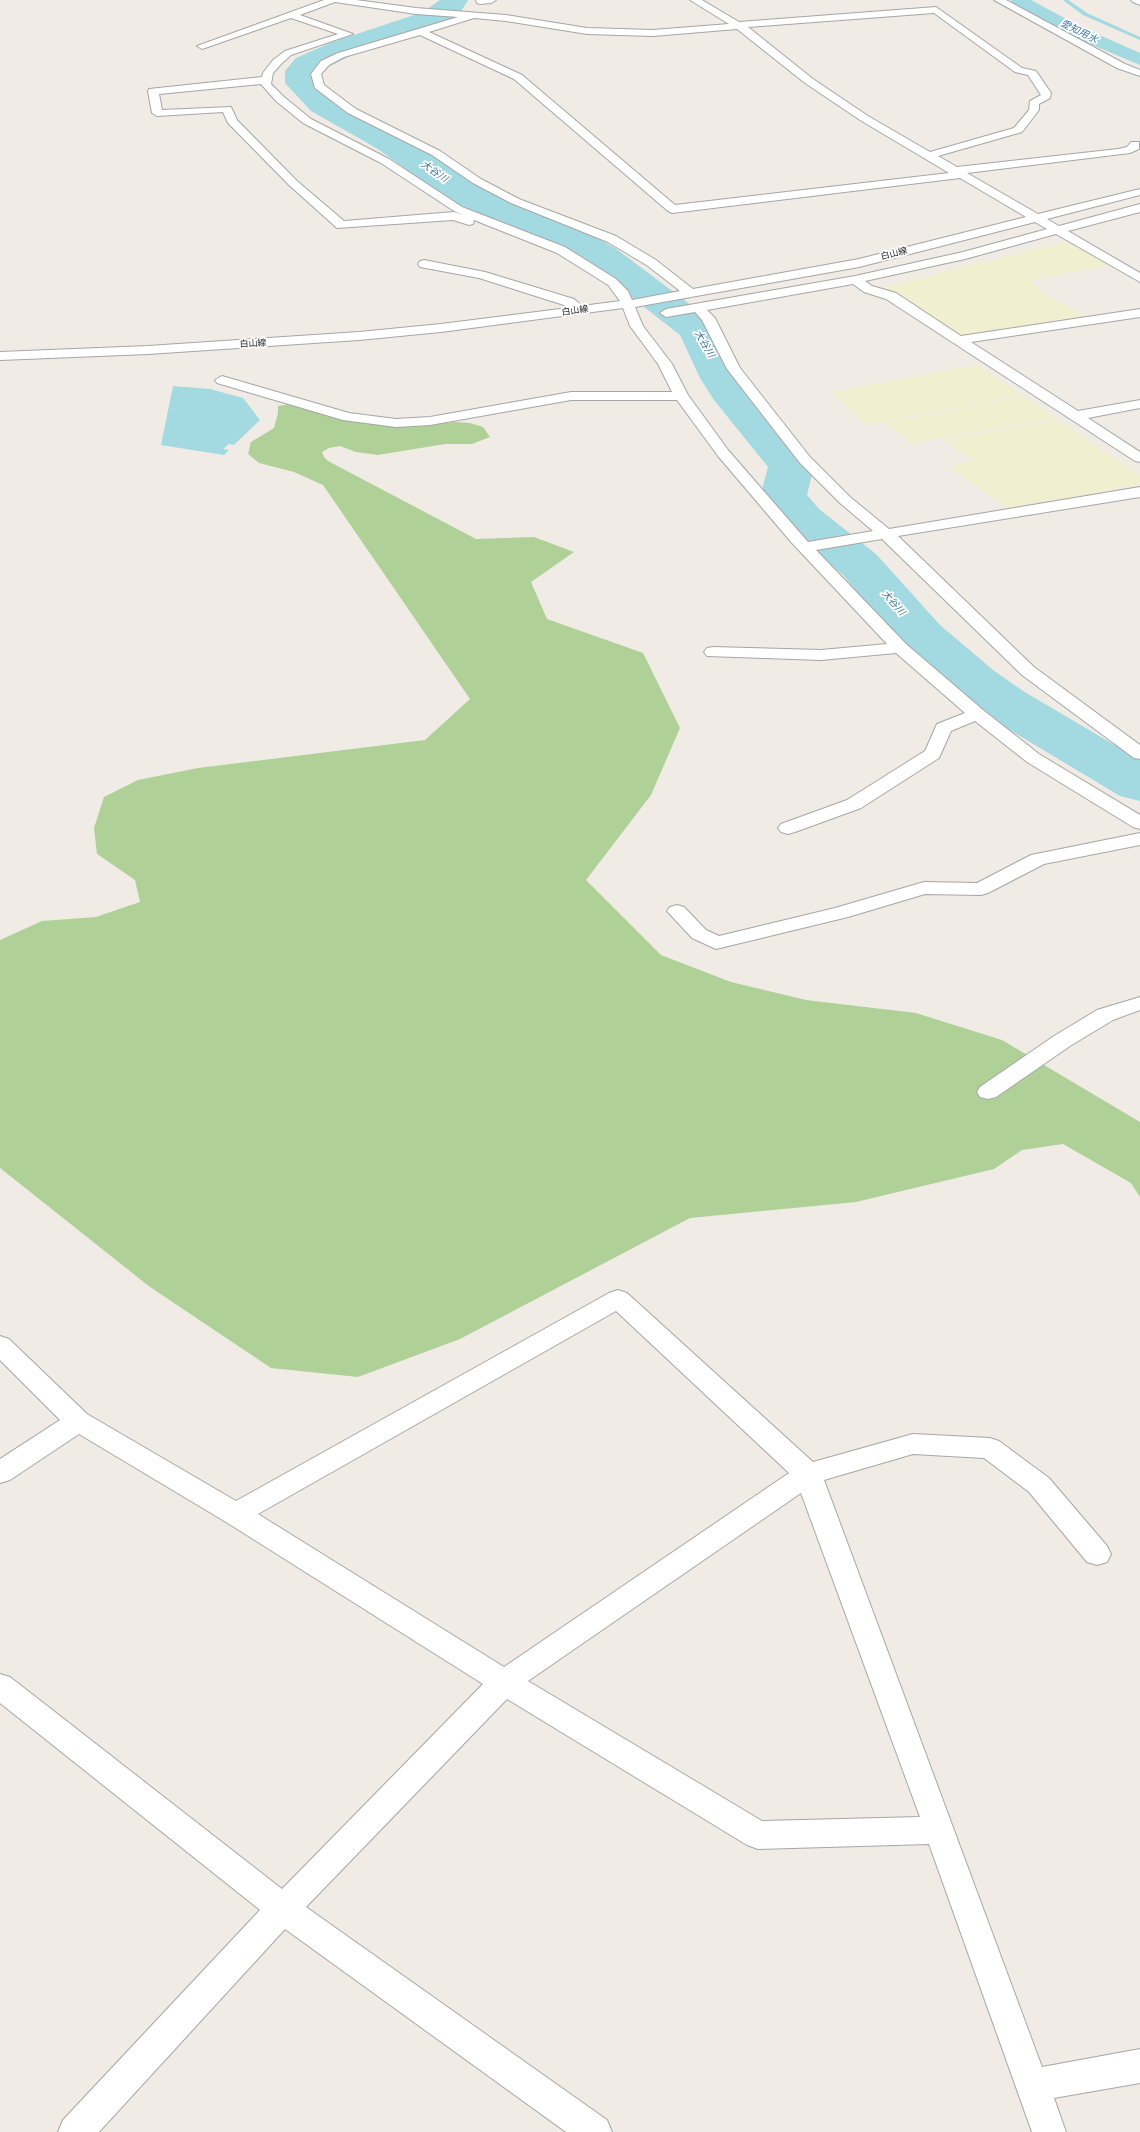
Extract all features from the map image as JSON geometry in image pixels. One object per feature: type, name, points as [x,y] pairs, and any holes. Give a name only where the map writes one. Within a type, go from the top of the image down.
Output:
[{"type":"street","points":[[202,46],[333,0]]},
{"type":"street","points":[[336,0],[420,11],[475,15],[587,31],[623,33],[653,33],[936,10],[1018,70],[1032,73],[1046,93],[1046,96],[1034,103],[1034,110],[1018,130],[927,156]]},
{"type":"street","points":[[420,11],[431,0]]},
{"type":"street","points":[[475,15],[480,0],[491,0]]},
{"type":"street","points":[[695,0],[738,26],[834,99],[956,173],[1059,230],[1140,278]]},
{"type":"street","points":[[999,0],[1121,66],[1140,73]]},
{"type":"street","points":[[1136,0],[1140,2]]},
{"type":"street","points":[[859,4],[875,15]]},
{"type":"street","points":[[291,15],[348,34],[307,46],[288,54],[277,62],[268,73],[266,84],[280,99],[307,121],[385,161],[458,209],[560,250],[612,282],[642,317],[681,396],[723,454],[811,547],[900,648],[977,714],[1033,758],[1140,823]]},
{"type":"street","points":[[475,15],[354,51],[325,63],[316,74],[319,86],[352,111],[436,153],[477,181],[515,202],[612,239],[652,263],[687,295]]},
{"type":"street","points":[[422,32],[518,77],[672,209],[1118,152],[1130,150],[1135,147],[1135,144]]},
{"type":"street","points":[[267,80],[153,91],[157,113],[227,109],[232,121],[293,183],[341,225],[454,216],[504,234],[530,238]]},
{"type":"street","name":"白山線","points":[[0,356],[275,343],[441,328],[580,311],[687,295],[859,263],[1140,192]]},
{"type":"street","name":"白山線","points":[[617,320],[696,309],[855,280],[965,256],[1140,208]]},
{"type":"street","points":[[424,264],[481,275],[569,302],[580,311]]},
{"type":"street","points":[[855,280],[868,289],[891,296],[1140,458]]},
{"type":"street","points":[[696,309],[708,318],[734,369],[806,460],[845,500],[1028,671],[1140,754]]},
{"type":"street","points":[[960,340],[1140,312]]},
{"type":"street","points":[[0,369],[46,367]]},
{"type":"street","points":[[222,380],[348,417],[396,424],[430,421],[560,398],[681,396]]},
{"type":"street","points":[[1075,416],[1140,404]]},
{"type":"street","points":[[811,547],[1140,492]]},
{"type":"street","points":[[713,652],[821,654],[900,648]]},
{"type":"street","points":[[788,828],[854,804],[933,754],[943,728],[977,714]]},
{"type":"street","points":[[677,911],[699,934],[716,944],[841,912],[924,888],[981,889],[1038,859],[1140,839]]},
{"type":"street","points":[[988,1092],[1062,1041],[1105,1015],[1140,1003]]},
{"type":"street","points":[[236,1514],[618,1299],[808,1474],[940,1830],[1049,2132]]},
{"type":"street","points":[[0,1345],[78,1421],[236,1514],[504,1682],[758,1835],[940,1830]]},
{"type":"street","points":[[0,1473],[78,1421]]},
{"type":"street","points":[[75,2132],[283,1909],[504,1682],[808,1474],[913,1444],[990,1448],[1039,1484],[1097,1554]]},
{"type":"street","points":[[0,1686],[283,1909],[595,2132]]},
{"type":"street","points":[[1033,2085],[1140,2066]]},
{"type":"green space","points":[[1068,241],[1111,265],[1030,280],[1048,296],[1088,317],[964,337],[883,287]]},
{"type":"green space","points":[[977,365],[1022,395],[867,425],[831,392]]},
{"type":"green space","points":[[1023,396],[1057,418],[912,443],[885,423]]},
{"type":"green space","points":[[290,404],[343,418],[382,426],[405,427],[455,422],[470,423],[483,427],[490,437],[472,444],[445,444],[378,455],[356,452],[340,446],[329,448],[322,452],[328,461],[476,539],[534,537],[574,552],[531,582],[547,619],[643,653],[680,728],[651,795],[586,880],[661,955],[731,982],[806,1000],[916,1013],[1002,1040],[1140,1122],[1140,1197],[1131,1183],[1063,1144],[1022,1150],[994,1169],[856,1202],[690,1218],[460,1339],[358,1377],[271,1368],[150,1287],[0,1168],[0,940],[42,921],[96,917],[140,902],[135,880],[97,854],[94,828],[104,797],[138,780],[198,768],[425,740],[470,699],[323,485],[294,472],[259,463],[248,454],[251,442],[274,428],[278,413],[278,406]]},
{"type":"green space","points":[[1058,420],[1140,475],[1140,485],[1008,508],[949,467],[972,459],[943,440]]},
{"type":"water","points":[[173,386],[210,389],[243,398],[260,420],[234,445],[229,444],[223,449],[229,450],[224,455],[161,445]]},
{"type":"waterway","name":"大谷川","points":[[454,0],[450,7],[433,18],[341,49],[307,65],[301,71],[301,83],[322,104],[337,114],[359,124],[390,142],[460,191],[584,246],[602,256],[697,329],[721,378],[736,400],[791,466],[783,497],[802,519],[859,564],[922,636],[974,681],[1004,703],[1140,784]]},
{"type":"waterway","name":"愛知用水","points":[[1019,0],[1075,31],[1140,60]]},
{"type":"waterway","points":[[1065,0],[1085,14],[1140,39]]}]
